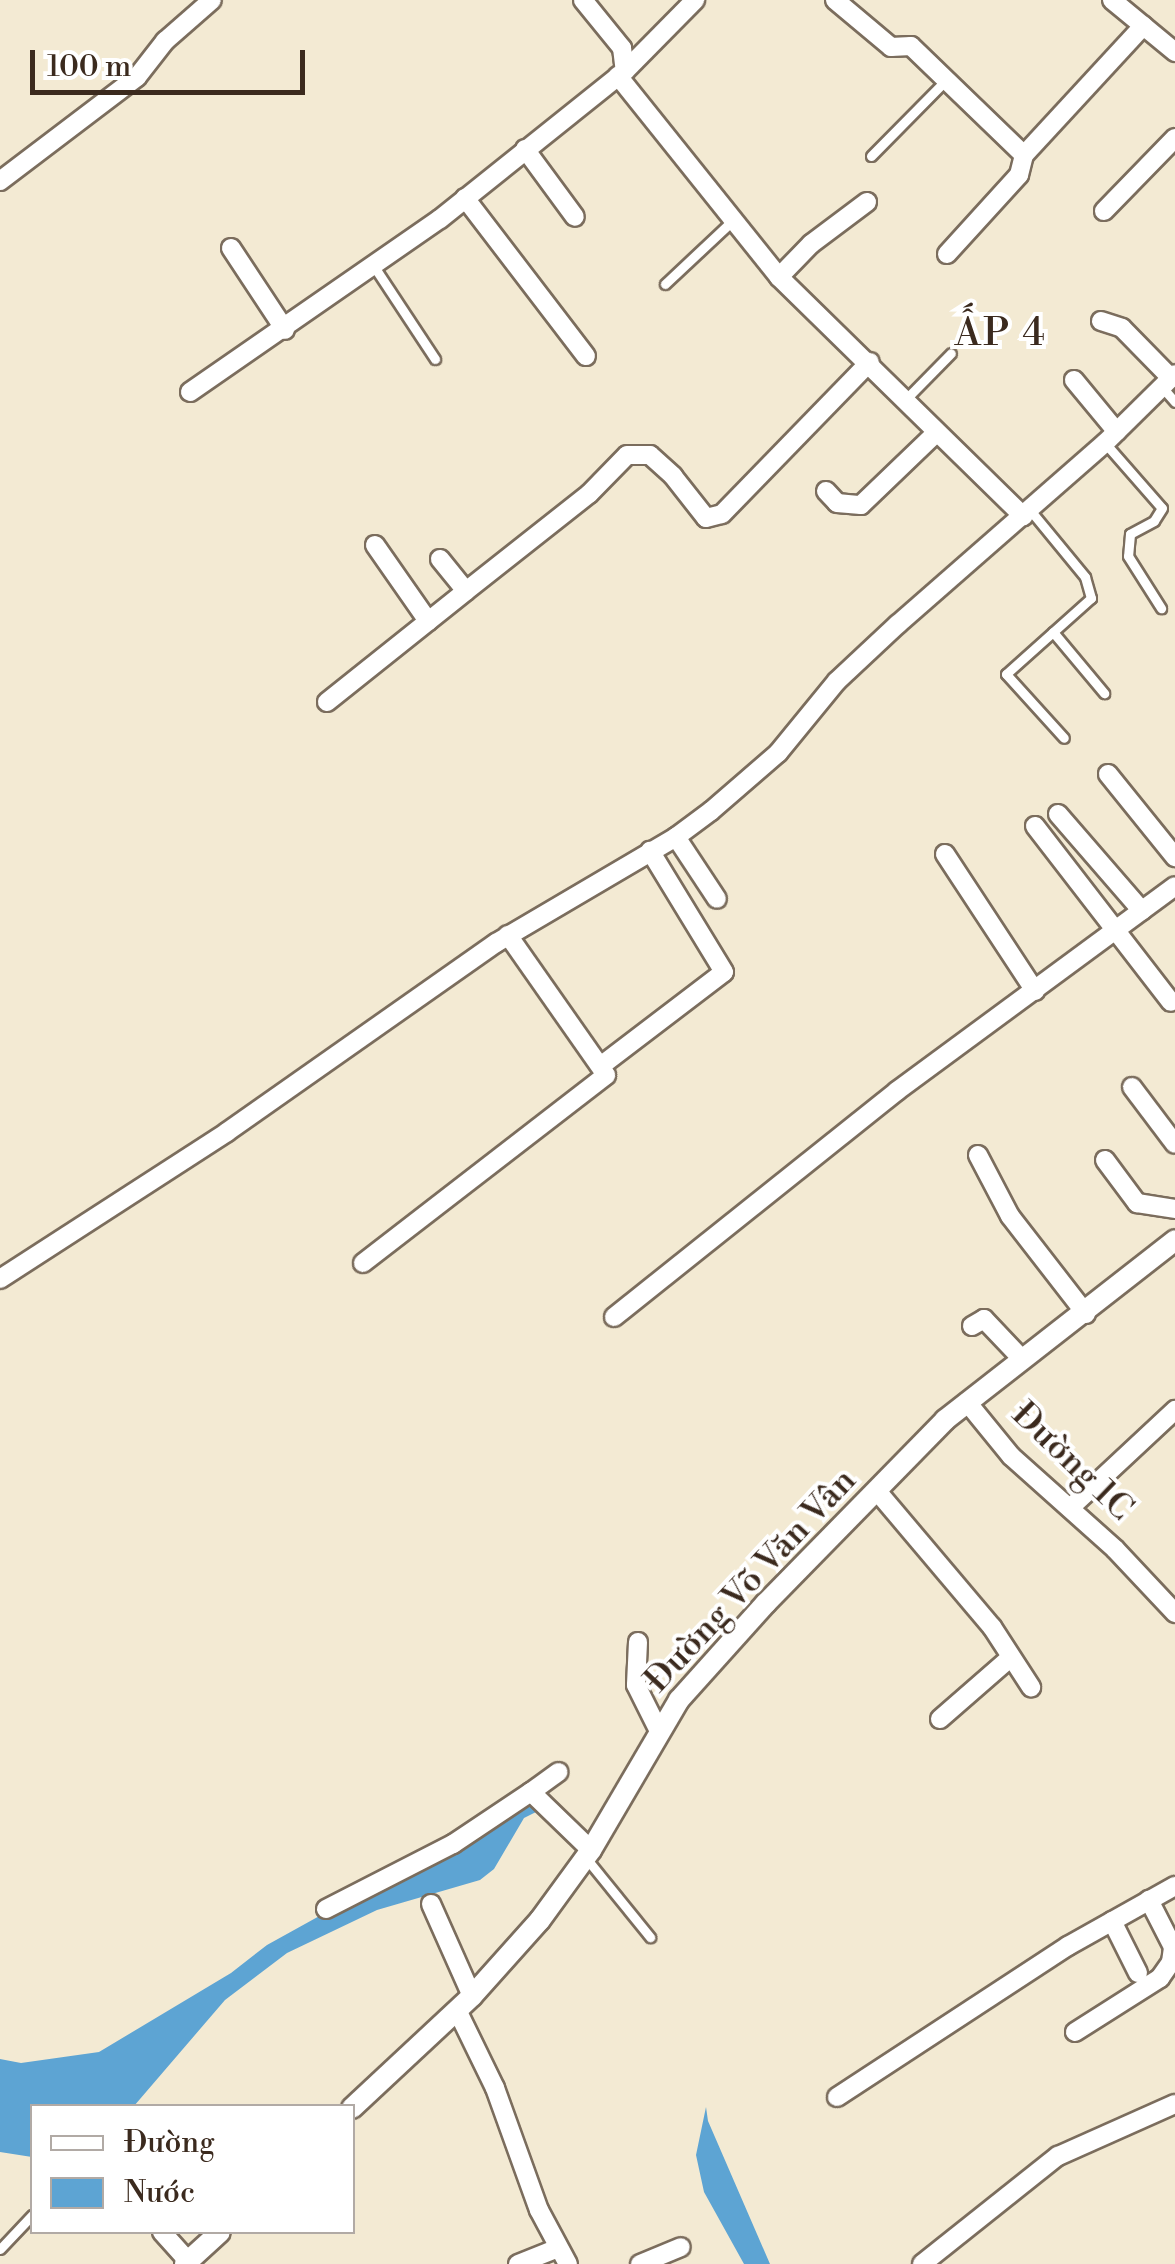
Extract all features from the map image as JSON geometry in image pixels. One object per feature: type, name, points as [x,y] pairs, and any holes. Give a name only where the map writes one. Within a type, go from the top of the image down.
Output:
[{"type":"street","points":[[0,182],[137,77],[165,41],[212,0]]},
{"type":"street","points":[[584,0],[622,48],[622,74],[731,222],[779,278],[870,362],[936,432],[1026,513]]},
{"type":"street","points":[[190,392],[375,268],[466,198],[622,74],[694,0]]},
{"type":"street","points":[[835,0],[891,47],[911,46],[1024,154]]},
{"type":"street","points":[[1112,0],[1175,52]]},
{"type":"street","points":[[947,254],[1020,175],[1024,154],[1143,26]]},
{"type":"street","points":[[1104,211],[1175,138]]},
{"type":"street","points":[[525,150],[575,217]]},
{"type":"street","points":[[466,198],[586,356]]},
{"type":"street","points":[[779,278],[811,244],[867,202]]},
{"type":"street","points":[[231,248],[285,330]]},
{"type":"street","points":[[0,1279],[227,1132],[508,935],[676,837],[749,782],[803,726],[838,681],[1111,437],[1169,380],[1122,328],[1101,322]]},
{"type":"street","points":[[328,702],[589,494],[626,456],[650,456],[673,476],[706,518],[722,514],[870,362]]},
{"type":"street","points":[[1074,380],[1111,437]]},
{"type":"street","points":[[826,491],[836,503],[861,505],[936,432]]},
{"type":"street","points":[[375,545],[428,621]]},
{"type":"street","points":[[440,559],[466,590]]},
{"type":"street","points":[[1108,774],[1175,857]]},
{"type":"street","points":[[1058,814],[1142,911]]},
{"type":"street","points":[[1034,826],[1171,1002]]},
{"type":"street","points":[[676,837],[717,899]]},
{"type":"street","points":[[602,1065],[724,972],[650,851]]},
{"type":"street","points":[[945,854],[1035,991]]},
{"type":"street","points":[[614,1317],[897,1091],[1175,886]]},
{"type":"street","points":[[363,1264],[606,1075],[508,935]]},
{"type":"street","points":[[1132,1087],[1175,1144]]},
{"type":"street","points":[[978,1154],[1010,1216],[1086,1314]]},
{"type":"street","points":[[1105,1160],[1137,1203],[1175,1209]]},
{"type":"street","name":"Đường Võ Văn Vân","points":[[355,2105],[465,2003],[540,1920],[589,1854],[679,1700],[766,1603],[967,1402],[1172,1248]]},
{"type":"street","points":[[972,1326],[984,1319],[997,1328],[1022,1359]]},
{"type":"street","name":"Đường 1C","points":[[967,1402],[1011,1456],[1070,1508],[1175,1613]]},
{"type":"street","points":[[1070,1508],[1175,1410]]},
{"type":"street","points":[[877,1492],[957,1582],[1031,1687]]},
{"type":"street","points":[[638,1642],[636,1685],[659,1731]]},
{"type":"street","points":[[940,1719],[1012,1657]]},
{"type":"street","points":[[326,1909],[453,1844],[558,1772]]},
{"type":"street","points":[[531,1792],[589,1854]]},
{"type":"street","points":[[838,2098],[1112,1922],[1175,1886]]},
{"type":"street","points":[[1075,2032],[1160,1978],[1171,1962],[1174,1947],[1149,1900]]},
{"type":"street","points":[[431,1904],[539,2210],[563,2256],[518,2264]]},
{"type":"street","points":[[1112,1922],[1138,1972]]},
{"type":"street","points":[[922,2264],[1058,2156],[1175,2104]]},
{"type":"street","points":[[164,2234],[187,2262],[218,2234]]},
{"type":"street","points":[[640,2264],[681,2247]]},
{"type":"lane","points":[[871,156],[946,80]]},
{"type":"lane","points":[[665,284],[731,222]]},
{"type":"lane","points":[[375,268],[435,359]]},
{"type":"lane","points":[[906,398],[951,353]]},
{"type":"lane","points":[[1169,380],[1175,402]]},
{"type":"lane","points":[[1111,437],[1162,508],[1154,521],[1130,534],[1128,556],[1161,608]]},
{"type":"lane","points":[[1026,513],[1086,577],[1091,598],[1006,674],[1064,738]]},
{"type":"lane","points":[[1052,632],[1104,693]]},
{"type":"lane","points":[[589,1854],[650,1937]]},
{"type":"lane","points":[[0,2249],[30,2217]]},
{"type":"water","points":[[529,1800],[538,1808],[524,1818],[494,1869],[480,1880],[377,1910],[287,1953],[225,2000],[136,2104],[30,2104],[30,2157],[0,2152],[0,2059],[21,2063],[99,2052],[231,1973],[267,1945]]},
{"type":"water","points":[[706,2107],[708,2121],[770,2264],[744,2264],[704,2192],[696,2155]]},
{"type":"district","name":"ẤP 4","points":[[1001,334]]}]
